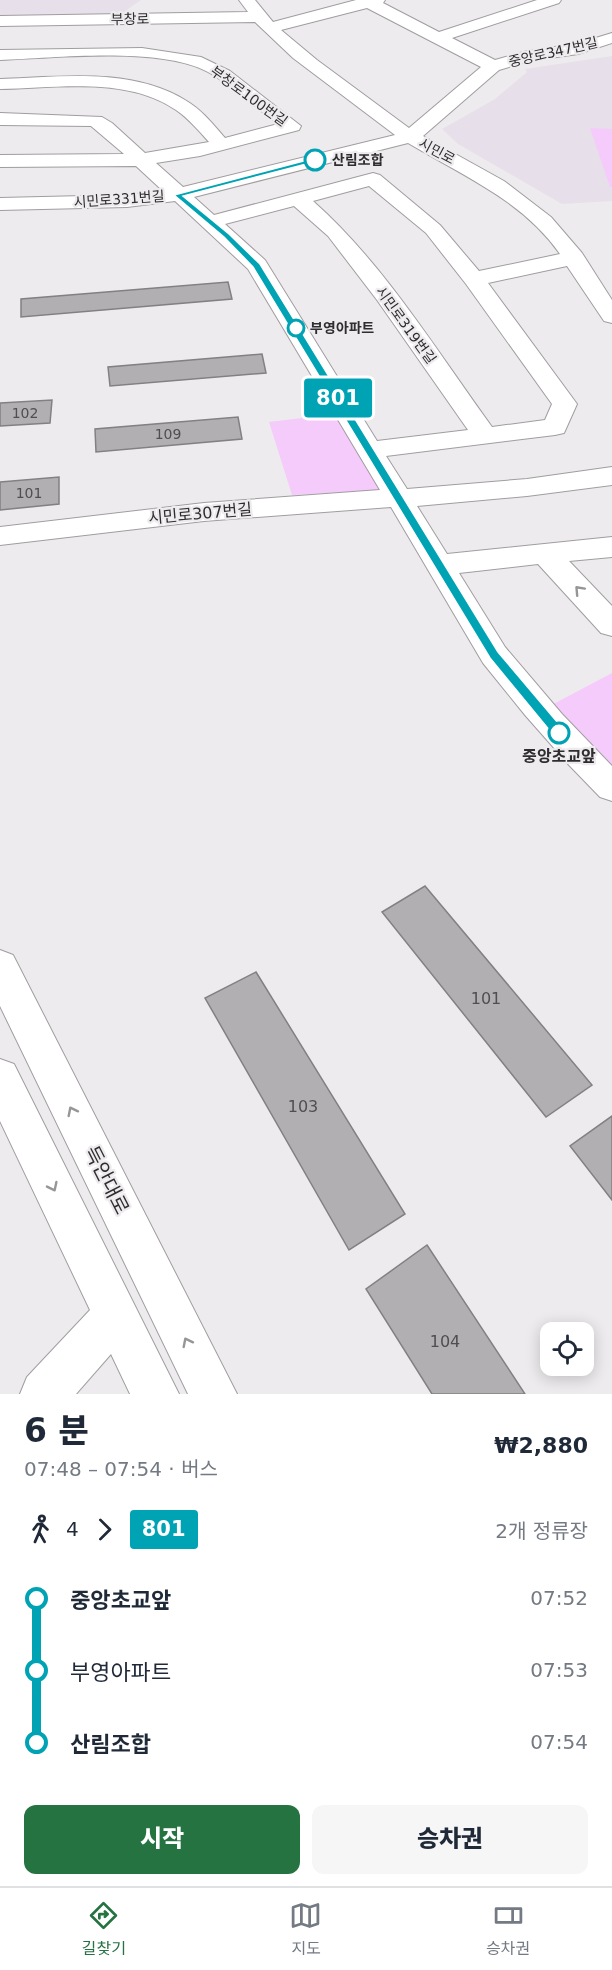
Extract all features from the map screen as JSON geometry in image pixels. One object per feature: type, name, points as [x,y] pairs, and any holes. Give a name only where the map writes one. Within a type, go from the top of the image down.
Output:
[{"type":"street","name":"시민로","points":[[247,0],[264,23],[293,51],[368,108],[410,137],[482,176],[544,220],[574,258],[596,296],[612,316]]},
{"type":"street","points":[[436,38],[553,0]]},
{"type":"street","name":"부창로","points":[[0,21],[138,19],[264,23],[370,1]]},
{"type":"street","name":"중앙로347번길","points":[[370,1],[436,38],[493,66]]},
{"type":"street","points":[[3,121],[138,19]]},
{"type":"street","name":"중앙로347번길","points":[[410,137],[493,66],[527,56],[578,49],[612,38]]},
{"type":"street","points":[[0,55],[93,53]]},
{"type":"street","name":"부창로100번길","points":[[93,53],[167,54],[195,60],[213,67],[292,126],[220,143]]},
{"type":"street","points":[[0,84],[125,84],[159,93],[182,105],[220,143],[200,150],[141,160],[0,161]]},
{"type":"street","points":[[3,121],[95,121],[257,265],[494,655],[579,756],[612,787]]},
{"type":"street","name":"시민로331번길","points":[[0,204],[127,201],[177,195],[410,137]]},
{"type":"street","points":[[210,222],[373,179],[433,229],[474,279],[565,404],[555,427],[369,450]]},
{"type":"street","name":"시민로319번길","points":[[298,199],[335,232],[385,295],[486,436]]},
{"type":"street","points":[[474,279],[574,258]]},
{"type":"street","name":"시민로307번길","points":[[0,536],[103,521],[273,506],[401,500],[555,485],[612,476]]},
{"type":"street","points":[[441,565],[612,547]]},
{"type":"street","points":[[546,555],[612,625]]},
{"type":"street","name":"득안대로","points":[[0,967],[213,1394]]},
{"type":"street","points":[[0,1078],[155,1394]]},
{"type":"street","points":[[44,1394],[116,1315]]},
{"type":"shaded area","points":[[0,0],[141,0],[118,16],[0,18]]},
{"type":"shaded area","points":[[612,56],[612,201],[562,204],[458,144],[442,129],[495,99],[527,72],[525,69]]},
{"type":"shaded area","points":[[590,128],[612,129],[612,187],[610,187]]},
{"type":"shaded area","points":[[335,414],[380,490],[292,495],[269,422]]},
{"type":"shaded area","points":[[612,673],[612,775],[544,709]]},
{"type":"building","points":[[228,282],[232,299],[21,317],[21,299]]},
{"type":"building","points":[[262,354],[266,373],[110,386],[108,367]]},
{"type":"building","points":[[52,400],[50,423],[0,426],[0,403]]},
{"type":"building","points":[[238,417],[242,439],[96,452],[95,429]]},
{"type":"building","points":[[59,477],[59,504],[0,510],[0,482]]},
{"type":"building","points":[[425,886],[592,1085],[546,1117],[382,912]]},
{"type":"building","points":[[256,972],[405,1214],[349,1250],[205,998]]},
{"type":"building","points":[[612,1116],[612,1200],[570,1146]]},
{"type":"building","points":[[427,1245],[525,1394],[432,1394],[366,1289]]},
{"type":"bus line","name":"801","points":[[315,160],[177,195],[257,265],[494,655],[559,733]]},
{"type":"place","name":"산림조합","points":[[315,160]]},
{"type":"place","name":"부영아파트","points":[[296,328]]},
{"type":"place","name":"중앙초교앞","points":[[559,733]]}]
